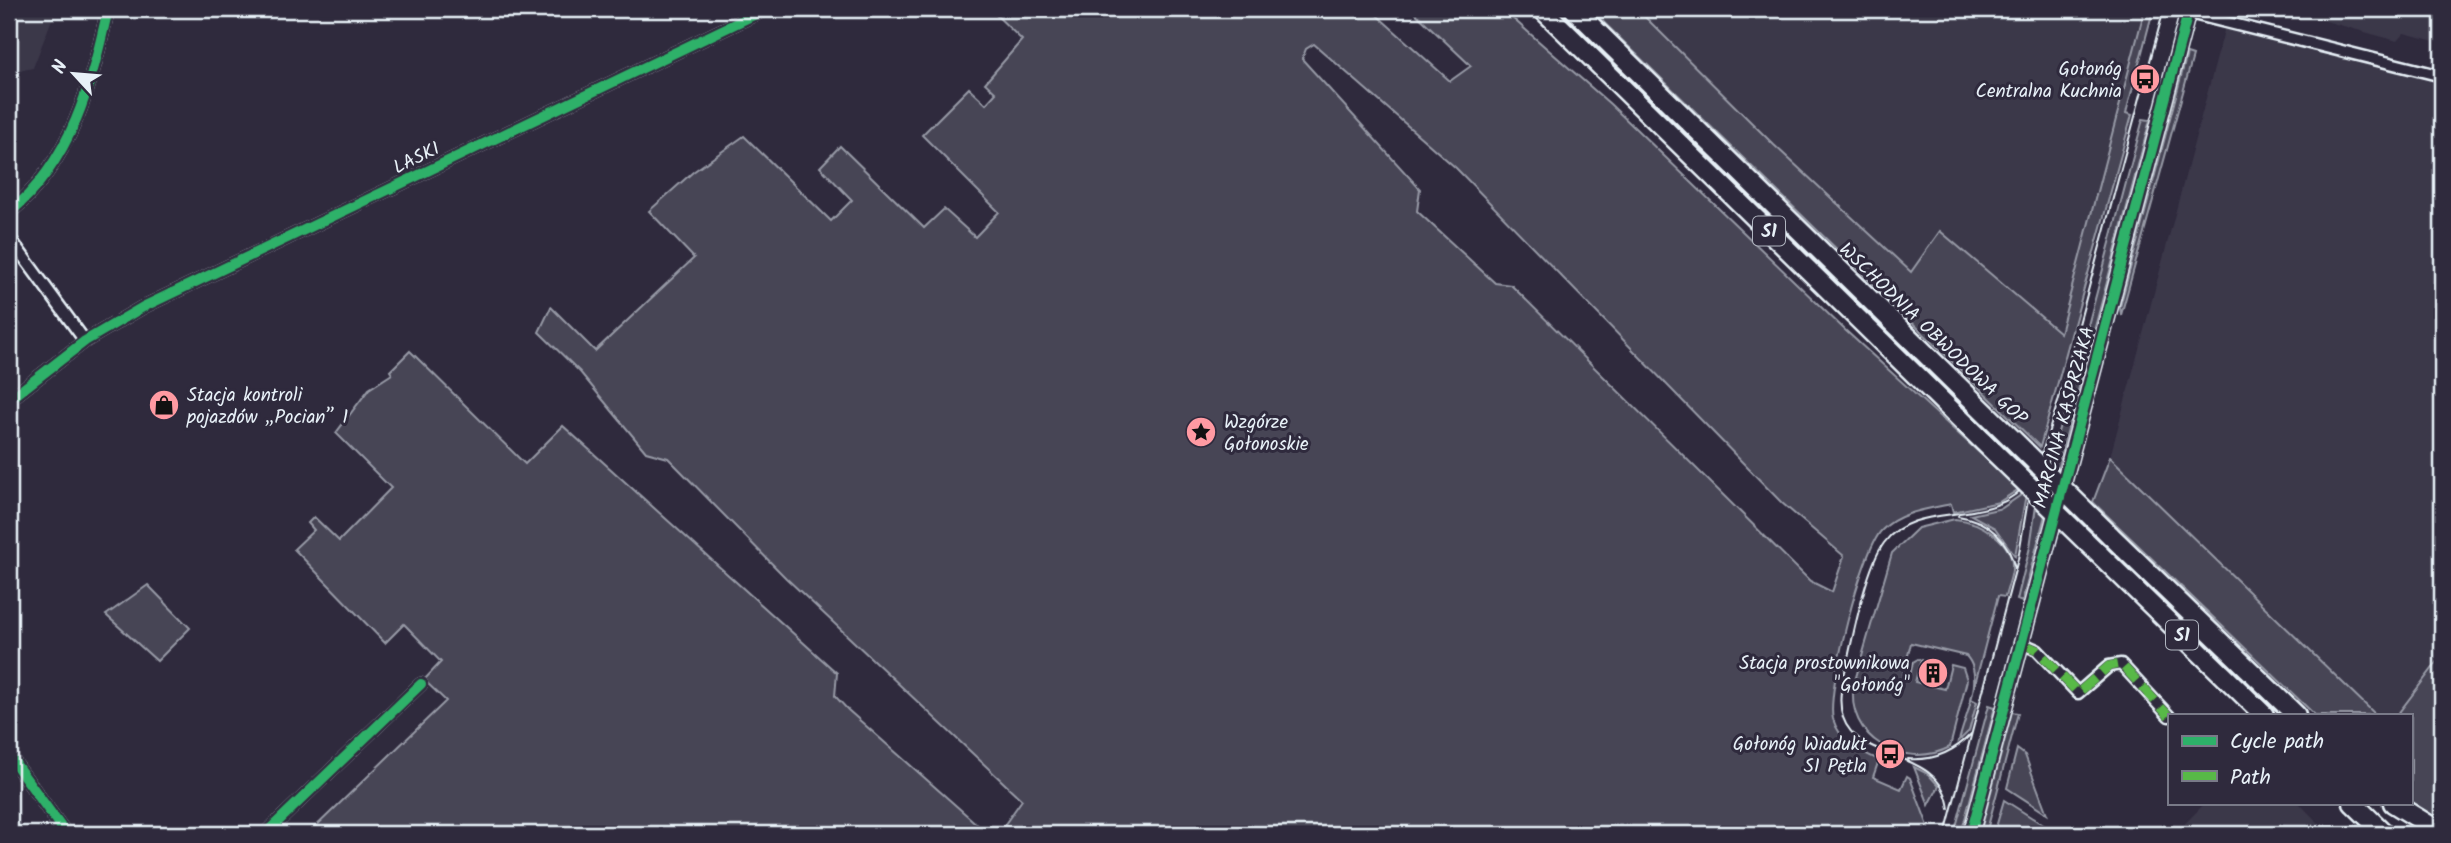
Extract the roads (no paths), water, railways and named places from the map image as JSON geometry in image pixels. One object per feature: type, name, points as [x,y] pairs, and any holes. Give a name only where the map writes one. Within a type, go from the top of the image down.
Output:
[{"type":"highway","name":"S1","points":[[1542,9],[2263,714]]},
{"type":"highway","name":"WSCHODNIA OBWODOWA GOP","points":[[1574,9],[2295,714]]},
{"type":"highway","points":[[2354,804],[2385,834]]},
{"type":"highway","points":[[2386,804],[2417,834]]},
{"type":"highway","points":[[2395,804],[2442,833]]},
{"type":"street","points":[[9,214],[32,192],[57,159],[75,127],[95,66],[108,9]]},
{"type":"street","name":"LASKI","points":[[9,400],[85,341],[154,302],[766,9]]},
{"type":"street","points":[[2174,9],[2189,10],[2442,76]]},
{"type":"street","name":"MARCINA KASPRZAKA","points":[[1970,834],[2189,10]]},
{"type":"street","points":[[9,237],[85,341]]},
{"type":"street","points":[[2021,643],[2037,650],[2078,694],[2109,666],[2121,664],[2168,715]]},
{"type":"street","points":[[265,834],[421,684]]},
{"type":"street","points":[[9,755],[66,834]]},
{"type":"tram line","points":[[1945,834],[2018,559],[2029,494],[2058,402],[2164,9]]},
{"type":"tram line","points":[[1949,809],[1941,786],[1925,770],[1863,742],[1848,728],[1841,707],[1844,676],[1860,606],[1877,555],[1898,529],[1916,521],[1997,505],[2015,495],[2030,479]]},
{"type":"tram line","points":[[1958,516],[1979,522],[1996,533],[2008,549],[2015,569]]},
{"type":"tram line","points":[[1908,759],[1942,754],[1971,734]]},
{"type":"place","name":"Gołonóg Centralna Kuchnia","points":[[2145,79]]},
{"type":"place","name":"Stacja kontroli pojazdów „Pocian” 1","points":[[164,405]]},
{"type":"place","name":"Wzgórze Gołonoskie","points":[[1201,432]]},
{"type":"place","name":"Stacja prostownikowa \"Gołonóg\"","points":[[1933,673]]},
{"type":"place","name":"Gołonóg Wiadukt S1 Pętla","points":[[1890,754]]}]
